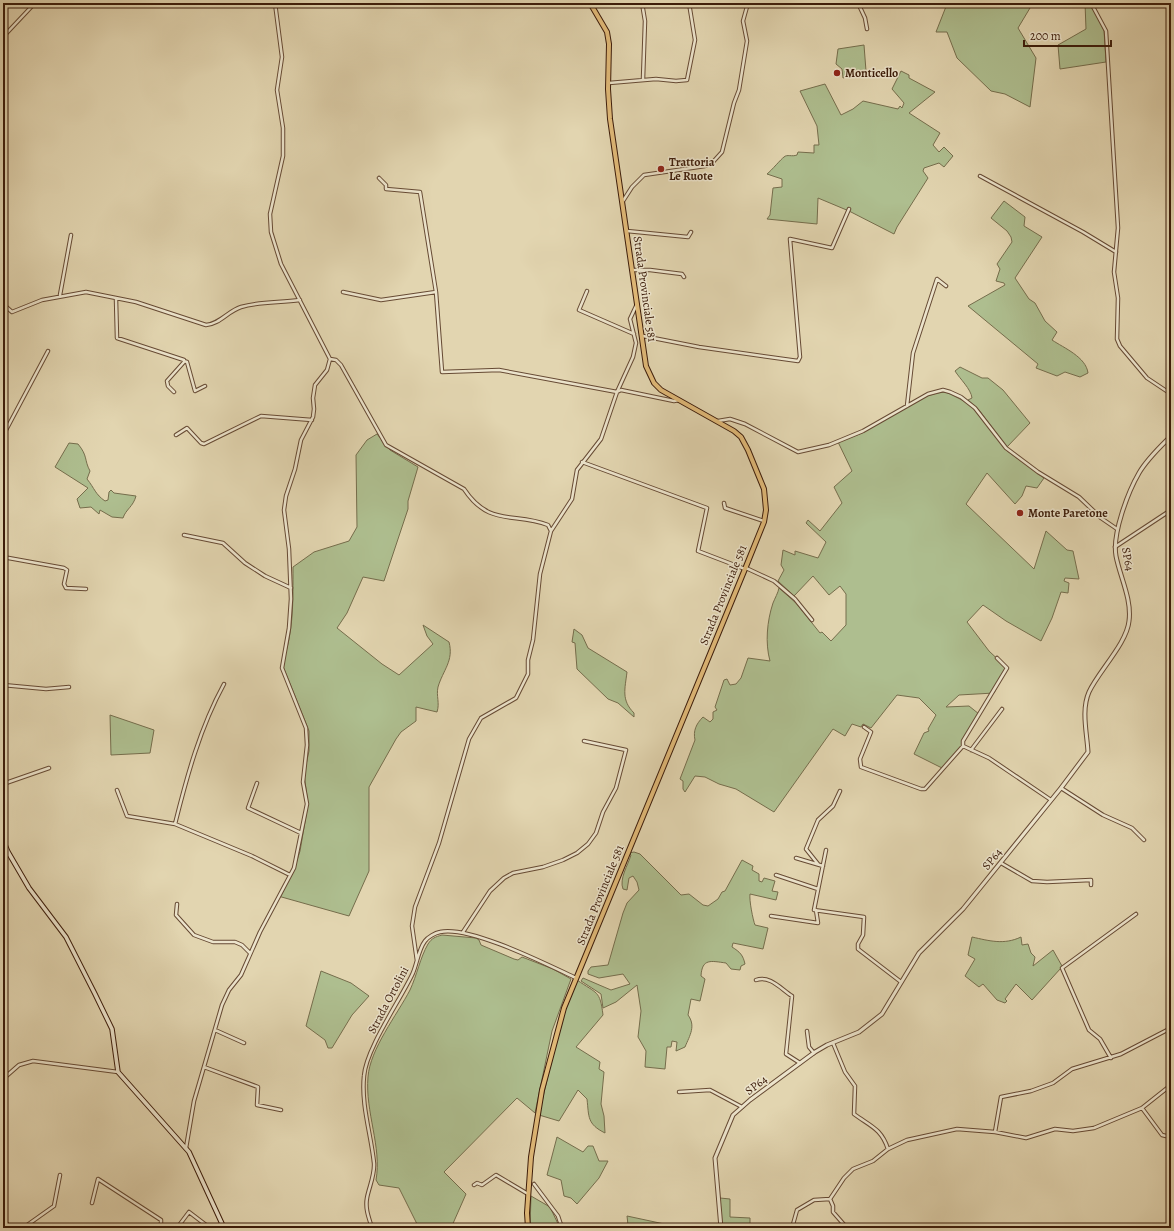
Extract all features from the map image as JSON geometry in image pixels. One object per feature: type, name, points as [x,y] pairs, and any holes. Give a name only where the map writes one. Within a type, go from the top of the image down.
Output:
[{"type":"main road","name":"Strada Provinciale 581","points":[[528,1228],[531,1157],[542,1090],[564,1008],[746,569],[764,522],[766,496],[748,450],[741,437],[718,421],[661,390],[650,376],[646,366],[643,336],[610,118],[609,44],[607,32],[590,3]]},
{"type":"main road","points":[[3,840],[8,852],[29,888],[66,937],[112,1029],[118,1072],[186,1148],[224,1228]]},
{"type":"street","points":[[3,37],[35,3]]},
{"type":"street","points":[[186,1148],[194,1101],[222,1005],[240,975],[294,868],[307,804],[302,782],[307,746],[306,728],[282,668],[289,628],[291,588],[284,510],[286,496],[295,469],[301,440],[312,420],[315,385],[327,370],[330,360],[281,264],[271,232],[270,214],[282,156],[283,128],[277,90],[282,57],[275,3]]},
{"type":"street","points":[[642,3],[646,21],[643,79]]},
{"type":"street","points":[[609,82],[643,79],[676,81],[687,80],[695,40],[689,3]]},
{"type":"street","points":[[623,201],[632,187],[644,175],[705,166],[712,163],[722,152],[734,103],[739,90],[747,41],[743,21],[748,3]]},
{"type":"street","points":[[858,3],[865,18],[867,29]]},
{"type":"street","points":[[1091,3],[1106,31],[1118,228],[1114,272],[1118,298],[1116,332],[1118,342],[1147,378],[1171,394]]},
{"type":"street","points":[[980,176],[1116,252]]},
{"type":"street","points":[[379,178],[386,185],[386,189],[420,192],[436,292],[442,372],[499,370],[617,392],[621,390],[674,401],[679,400]]},
{"type":"street","points":[[643,336],[699,347],[798,361],[800,349],[790,239],[832,248],[849,209]]},
{"type":"street","points":[[627,231],[688,238],[691,232]]},
{"type":"street","points":[[60,295],[71,235]]},
{"type":"street","points":[[633,270],[650,270],[682,274],[684,277]]},
{"type":"street","points":[[907,406],[912,358],[919,331],[937,279],[946,286]]},
{"type":"street","points":[[3,304],[12,312],[60,295],[86,292],[136,302],[206,326],[215,324],[237,308],[244,306],[268,301],[300,300]]},
{"type":"street","points":[[343,292],[381,300],[436,292]]},
{"type":"street","points":[[587,292],[579,310],[635,334]]},
{"type":"street","points":[[116,299],[117,338],[182,359],[187,362],[195,391],[205,386]]},
{"type":"street","points":[[417,961],[412,926],[415,907],[448,814],[469,739],[481,718],[516,698],[528,674],[528,660],[533,640],[540,574],[551,531],[573,498],[576,473],[582,462],[601,439],[617,392],[635,351],[635,334],[630,319],[637,303]]},
{"type":"street","points":[[3,443],[5,432],[48,351]]},
{"type":"street","points":[[330,360],[336,360],[341,365],[386,445],[464,489],[470,499],[485,511],[510,519],[539,522],[548,525],[551,531]]},
{"type":"street","points":[[174,392],[168,386],[167,381],[184,361]]},
{"type":"street","points":[[718,421],[730,419],[745,424],[798,452],[829,445],[863,431],[936,391],[943,390],[961,397],[975,408],[1006,448],[1038,472],[1079,498],[1117,530]]},
{"type":"street","points":[[176,434],[187,428],[200,443],[204,444],[261,416],[312,420]]},
{"type":"street","name":"SP64","points":[[721,1228],[715,1158],[732,1117],[742,1107],[814,1053],[851,1036],[876,1019],[886,1009],[919,953],[963,909],[1061,788],[1088,752],[1085,711],[1089,693],[1109,662],[1129,622],[1130,610],[1115,547],[1117,530],[1140,472],[1171,436]]},
{"type":"street","points":[[582,462],[707,508],[698,551],[774,580],[795,599],[812,620]]},
{"type":"street","points":[[724,503],[725,508],[764,522]]},
{"type":"street","points":[[1115,547],[1171,510]]},
{"type":"street","points":[[184,535],[223,542],[245,563],[265,576],[291,588]]},
{"type":"street","points":[[3,557],[64,568],[67,570],[64,584],[66,588],[86,589]]},
{"type":"street","points":[[864,727],[871,732],[860,759],[861,767],[922,790],[926,788],[963,746],[963,741],[1007,668],[997,658]]},
{"type":"street","points":[[175,824],[184,788],[208,713],[224,684]]},
{"type":"street","points":[[3,685],[46,689],[69,688]]},
{"type":"street","points":[[971,750],[1002,710]]},
{"type":"street","points":[[463,932],[490,891],[504,878],[513,873],[543,867],[572,856],[585,847],[594,836],[603,812],[616,788],[626,750],[584,742]]},
{"type":"street","points":[[963,746],[989,758],[1051,800]]},
{"type":"street","points":[[3,784],[48,768]]},
{"type":"street","points":[[257,783],[248,808],[301,833]]},
{"type":"street","points":[[1061,788],[1103,815],[1132,828],[1144,840]]},
{"type":"street","points":[[118,790],[127,816],[175,824],[252,856],[290,875]]},
{"type":"street","points":[[818,864],[806,849],[817,822],[833,806],[840,791]]},
{"type":"street","points":[[771,916],[818,923],[816,910],[814,910],[826,850]]},
{"type":"street","points":[[796,858],[823,866]]},
{"type":"street","points":[[1001,863],[1032,881],[1047,882],[1091,880],[1091,885]]},
{"type":"street","points":[[776,875],[818,889]]},
{"type":"street","points":[[177,904],[176,915],[194,935],[213,942],[235,942],[242,945],[250,953]]},
{"type":"street","points":[[816,910],[864,917],[863,935],[858,944],[858,949],[902,982]]},
{"type":"street","points":[[1110,1058],[1100,1039],[1090,1030],[1062,968],[1136,914]]},
{"type":"street","name":"Strada Ortolini","points":[[372,1228],[367,1204],[374,1164],[366,1119],[364,1087],[365,1067],[417,961],[424,942],[431,936],[444,932],[463,932],[480,937],[576,978]]},
{"type":"street","points":[[756,980],[762,979],[778,985],[792,996],[786,1054],[800,1063]]},
{"type":"street","points":[[995,1132],[1001,1096],[1040,1089],[1059,1080],[1076,1067],[1110,1058],[1171,1028]]},
{"type":"street","points":[[215,1030],[244,1043]]},
{"type":"street","points":[[807,1031],[809,1047],[814,1053]]},
{"type":"street","points":[[833,1043],[845,1072],[855,1086],[854,1114],[877,1129],[883,1137],[888,1149]]},
{"type":"street","points":[[3,1080],[19,1065],[33,1061],[118,1072]]},
{"type":"street","points":[[204,1067],[258,1087],[256,1106],[282,1110]]},
{"type":"street","points":[[830,1199],[848,1172],[857,1166],[877,1159],[888,1149],[907,1140],[945,1130],[966,1128],[1026,1138],[1055,1129],[1084,1130],[1100,1126],[1142,1108],[1171,1085]]},
{"type":"street","points":[[680,1092],[710,1090],[742,1107]]},
{"type":"street","points":[[1142,1108],[1162,1134],[1165,1136],[1171,1135]]},
{"type":"street","points":[[474,1185],[477,1183],[482,1184],[496,1175],[529,1194]]},
{"type":"street","points":[[23,1228],[54,1206],[60,1176]]},
{"type":"street","points":[[92,1203],[98,1179],[161,1220],[162,1228]]},
{"type":"street","points":[[534,1184],[558,1216],[562,1228]]},
{"type":"street","points":[[792,1228],[797,1210],[814,1200],[830,1199]]},
{"type":"street","points":[[830,1199],[833,1206],[833,1212],[847,1228]]},
{"type":"street","points":[[177,1228],[189,1212],[210,1228]]},
{"type":"street","points":[[3,1219],[10,1228]]},
{"type":"green space","points":[[946,3],[1033,3],[1018,28],[1036,58],[1030,107],[1005,94],[991,91],[957,58],[947,32],[936,32],[947,4]]},
{"type":"green space","points":[[1085,3],[1091,3],[1104,30],[1106,62],[1060,69],[1058,45],[1086,29]]},
{"type":"green space","points":[[864,45],[866,71],[843,78],[842,69],[836,64],[838,49]]},
{"type":"green space","points":[[901,71],[909,75],[909,78],[935,92],[909,113],[940,133],[933,145],[939,152],[944,147],[953,156],[944,167],[939,163],[924,168],[923,171],[928,178],[894,234],[849,211],[818,198],[817,224],[767,219],[770,215],[773,188],[782,187],[782,179],[767,174],[785,156],[797,155],[798,152],[814,153],[814,145],[819,145],[817,126],[800,91],[825,84],[841,115],[853,109],[863,101],[898,109],[900,106],[902,108],[904,103],[892,89]]},
{"type":"green space","points":[[1004,201],[1025,217],[1024,226],[1042,237],[1015,278],[1029,299],[1035,303],[1045,321],[1057,332],[1052,340],[1074,354],[1083,362],[1088,373],[1080,377],[1065,372],[1057,376],[1036,368],[1038,364],[968,306],[1005,285],[1004,283],[996,281],[1000,269],[997,264],[1012,242],[1011,237],[1007,231],[991,218]]},
{"type":"green space","points":[[960,367],[982,378],[988,378],[1003,390],[1030,423],[1007,447],[979,410],[968,400],[972,398],[968,388],[955,371]]},
{"type":"green space","points":[[946,392],[970,404],[1006,450],[1044,478],[1037,488],[1026,486],[1022,496],[1015,504],[987,473],[966,504],[1034,569],[1046,531],[1067,550],[1073,551],[1079,579],[1065,578],[1064,581],[1069,583],[1068,593],[1061,592],[1052,618],[1041,641],[1006,621],[983,605],[967,622],[989,651],[1005,666],[1006,670],[994,693],[959,695],[946,707],[969,706],[979,714],[962,746],[942,768],[914,754],[924,733],[929,731],[928,729],[936,715],[919,698],[897,695],[871,728],[863,724],[861,727],[852,724],[845,736],[833,729],[774,812],[736,789],[719,784],[705,777],[695,776],[685,792],[683,789],[683,781],[680,779],[695,740],[694,734],[696,728],[703,717],[710,722],[713,719],[713,712],[717,710],[715,707],[724,680],[727,679],[730,685],[736,684],[741,678],[748,658],[770,661],[767,639],[768,625],[773,603],[779,588],[796,603],[820,633],[822,632],[831,641],[846,625],[846,594],[840,586],[829,595],[813,576],[794,596],[778,581],[784,570],[781,565],[783,550],[795,555],[795,551],[818,558],[826,542],[806,523],[808,520],[820,531],[842,503],[834,487],[852,471],[838,442],[862,433],[927,396]]},
{"type":"green space","points":[[377,434],[390,450],[418,467],[408,501],[408,509],[384,581],[363,577],[347,613],[337,628],[382,664],[399,675],[433,644],[427,636],[423,625],[449,642],[450,655],[438,687],[437,712],[416,707],[416,721],[401,732],[396,739],[369,787],[369,871],[349,916],[278,896],[294,870],[300,851],[308,804],[304,774],[309,751],[309,731],[282,664],[291,628],[293,604],[293,567],[314,552],[349,541],[357,527],[356,455],[367,440]]},
{"type":"green space","points":[[69,443],[78,444],[81,448],[90,471],[87,479],[97,494],[105,501],[108,500],[109,492],[111,490],[114,493],[136,496],[123,518],[112,517],[100,510],[99,514],[91,507],[80,508],[77,499],[88,488],[55,467]]},
{"type":"green space","points":[[574,629],[582,635],[588,648],[627,672],[625,694],[627,704],[634,713],[634,717],[618,703],[608,699],[577,669],[575,643],[572,642]]},
{"type":"green space","points":[[110,715],[154,730],[150,753],[111,755]]},
{"type":"green space","points":[[634,852],[640,854],[681,895],[689,894],[703,905],[708,906],[718,899],[722,892],[725,891],[742,860],[753,866],[752,870],[759,874],[759,881],[762,882],[764,878],[775,881],[772,891],[778,892],[776,900],[750,894],[751,910],[755,925],[768,928],[763,949],[733,943],[732,947],[741,954],[745,964],[741,966],[740,970],[731,969],[726,963],[712,961],[705,963],[703,966],[701,976],[705,979],[700,1001],[691,999],[688,1015],[692,1023],[690,1035],[685,1047],[676,1051],[677,1042],[672,1041],[671,1047],[667,1047],[665,1069],[645,1067],[646,1051],[638,1037],[641,1011],[637,985],[616,1002],[603,1008],[601,994],[581,981],[583,978],[611,990],[630,984],[623,974],[599,978],[588,974],[588,971],[591,967],[608,965],[627,903],[639,890],[637,882],[633,876],[629,878],[627,890],[623,889],[622,885],[623,876],[631,855],[629,853]]},
{"type":"green space","points":[[442,935],[476,938],[479,940],[481,945],[514,959],[518,960],[522,957],[553,969],[571,979],[552,1031],[535,1113],[517,1098],[444,1172],[466,1194],[451,1228],[419,1228],[399,1188],[379,1185],[376,1180],[377,1155],[369,1103],[368,1077],[374,1055],[385,1032],[410,990],[428,944],[434,938]]},
{"type":"green space","points":[[972,937],[1003,942],[1021,937],[1022,945],[1028,944],[1031,953],[1035,957],[1033,966],[1053,950],[1062,966],[1032,1000],[1016,984],[1005,999],[1007,1001],[1005,1003],[997,1000],[983,984],[979,987],[965,976],[975,959],[968,955]]},
{"type":"green space","points":[[321,971],[351,983],[369,996],[352,1015],[332,1048],[328,1048],[325,1040],[306,1026]]},
{"type":"green space","points":[[577,980],[596,993],[602,1007],[603,1015],[576,1047],[600,1062],[599,1069],[604,1072],[601,1104],[604,1116],[605,1133],[599,1130],[592,1123],[589,1115],[587,1099],[578,1090],[559,1121],[539,1115],[559,1027]]},
{"type":"green space","points":[[557,1137],[583,1152],[588,1146],[593,1146],[599,1161],[608,1161],[599,1178],[577,1204],[571,1198],[564,1196],[561,1180],[547,1175]]},
{"type":"green space","points":[[531,1196],[550,1207],[560,1228],[530,1228]]},
{"type":"green space","points":[[720,1198],[730,1199],[730,1217],[750,1218],[750,1228],[722,1228]]},
{"type":"green space","points":[[627,1216],[683,1228],[619,1228],[619,1226],[628,1225]]},
{"type":"place","name":"Monticello","points":[[837,73]]},
{"type":"place","name":"Trattoria Le Ruote","points":[[661,169]]},
{"type":"place","name":"Monte Paretone","points":[[1020,513]]}]
